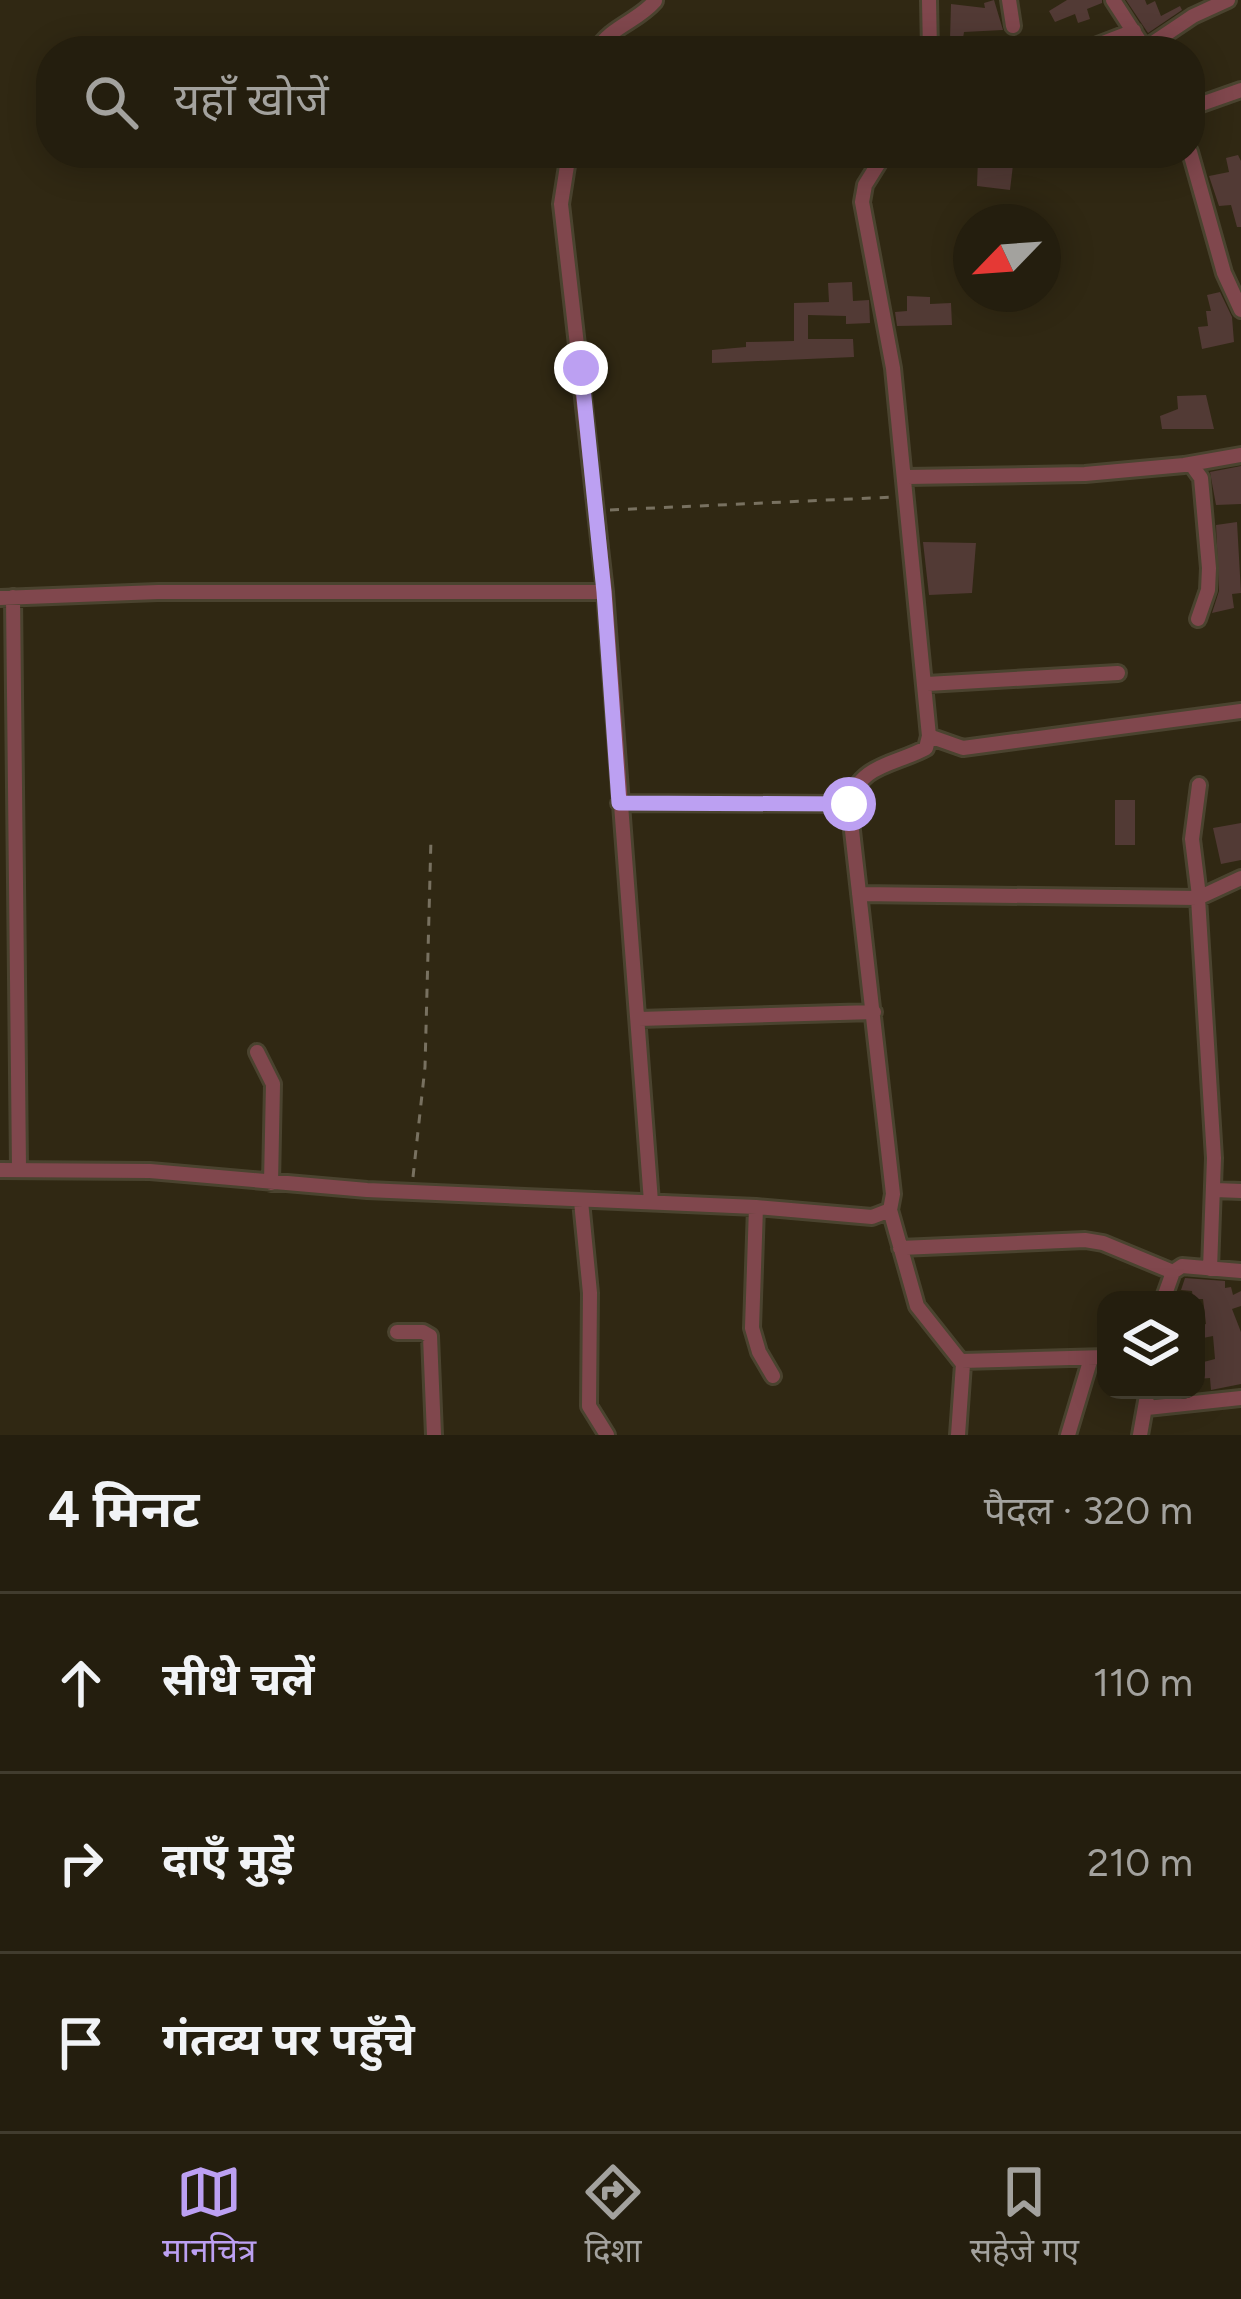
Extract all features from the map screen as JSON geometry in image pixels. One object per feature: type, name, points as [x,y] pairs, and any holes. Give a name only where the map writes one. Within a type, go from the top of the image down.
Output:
[{"type":"street","points":[[929,0],[930,36]]},
{"type":"street","points":[[1009,0],[1013,26]]},
{"type":"street","points":[[1113,0],[1137,36]]},
{"type":"street","points":[[1165,36],[1228,0]]},
{"type":"street","points":[[607,36],[655,1]]},
{"type":"street","points":[[1121,36],[1134,31]]},
{"type":"street","points":[[1205,103],[1241,90]]},
{"type":"street","points":[[567,168],[561,204],[604,592],[651,1202]]},
{"type":"street","points":[[876,168],[862,202],[893,368],[907,477],[929,736],[926,748],[881,765],[858,781],[849,804],[893,1194],[890,1210],[917,1306],[961,1361],[958,1435]]},
{"type":"street","points":[[1194,168],[1224,274],[1241,310]]},
{"type":"street","points":[[907,477],[1085,474],[1241,455]]},
{"type":"street","points":[[1191,464],[1201,478],[1209,568],[1208,590],[1198,619]]},
{"type":"street","points":[[19,1168],[6,597],[158,592],[604,592]]},
{"type":"street","points":[[927,684],[1118,673]]},
{"type":"street","points":[[929,736],[963,748],[1241,711]]},
{"type":"street","points":[[1199,785],[1192,839],[1215,1190],[1210,1269]]},
{"type":"street","points":[[619,803],[849,804]]},
{"type":"street","points":[[859,894],[1198,897],[1241,878]]},
{"type":"street","points":[[639,1018],[874,1012]]},
{"type":"street","points":[[257,1052],[273,1084],[271,1183]]},
{"type":"street","points":[[0,1170],[150,1171],[271,1183],[872,1217],[890,1210]]},
{"type":"street","points":[[1215,1190],[1241,1191]]},
{"type":"street","points":[[581,1201],[590,1293],[589,1406],[607,1435]]},
{"type":"street","points":[[756,1207],[752,1328],[772,1376]]},
{"type":"street","points":[[900,1248],[1084,1240],[1103,1243],[1172,1272],[1189,1265],[1241,1271]]},
{"type":"street","points":[[1166,1291],[1172,1272]]},
{"type":"street","points":[[397,1332],[423,1331],[430,1336],[434,1435]]},
{"type":"street","points":[[961,1361],[1097,1357]]},
{"type":"street","points":[[1068,1435],[1097,1360]]},
{"type":"street","points":[[1147,1408],[1241,1397]]},
{"type":"street","points":[[1140,1435],[1148,1399]]},
{"type":"path","points":[[596,511],[908,496]]},
{"type":"path","points":[[412,1190],[424,1084],[431,838]]},
{"type":"building","points":[[994,0],[1003,30],[950,36],[951,4],[985,8],[984,3]]},
{"type":"building","points":[[1067,0],[1102,3],[1087,9],[1090,19],[1078,23],[1075,14],[1055,22],[1049,11]]},
{"type":"building","points":[[1126,0],[1145,0],[1147,5],[1155,1],[1161,16],[1180,6],[1182,10],[1148,33]]},
{"type":"building","points":[[1238,155],[1241,227],[1237,227],[1231,205],[1219,206],[1209,176],[1229,172],[1226,158]]},
{"type":"building","points":[[978,168],[1013,168],[1010,190],[977,186]]},
{"type":"building","points":[[852,282],[853,301],[869,300],[870,323],[846,324],[846,316],[808,315],[808,339],[853,339],[854,357],[712,363],[712,350],[746,347],[746,342],[794,341],[794,303],[829,302],[828,283]]},
{"type":"building","points":[[1220,292],[1232,317],[1234,342],[1202,349],[1198,327],[1208,326],[1207,295]]},
{"type":"building","points":[[907,296],[930,297],[930,304],[951,303],[952,325],[897,326],[895,312],[907,311]]},
{"type":"building","points":[[1206,395],[1214,429],[1162,429],[1160,416],[1178,409],[1177,396]]},
{"type":"building","points":[[1241,466],[1241,504],[1216,505],[1210,472]]},
{"type":"building","points":[[1237,522],[1241,593],[1232,594],[1234,608],[1212,613],[1219,591],[1216,525]]},
{"type":"building","points":[[923,542],[976,543],[972,593],[929,595]]},
{"type":"building","points":[[1115,800],[1135,800],[1135,845],[1115,845]]},
{"type":"building","points":[[1241,823],[1241,860],[1221,864],[1213,828]]},
{"type":"building","points":[[1185,1278],[1225,1281],[1233,1295],[1241,1291],[1241,1306],[1232,1309],[1241,1332],[1241,1384],[1211,1390],[1205,1362],[1215,1359],[1213,1336],[1205,1338],[1205,1291],[1181,1290]]},
{"type":"route","points":[[581,368],[619,803],[849,804]]}]
